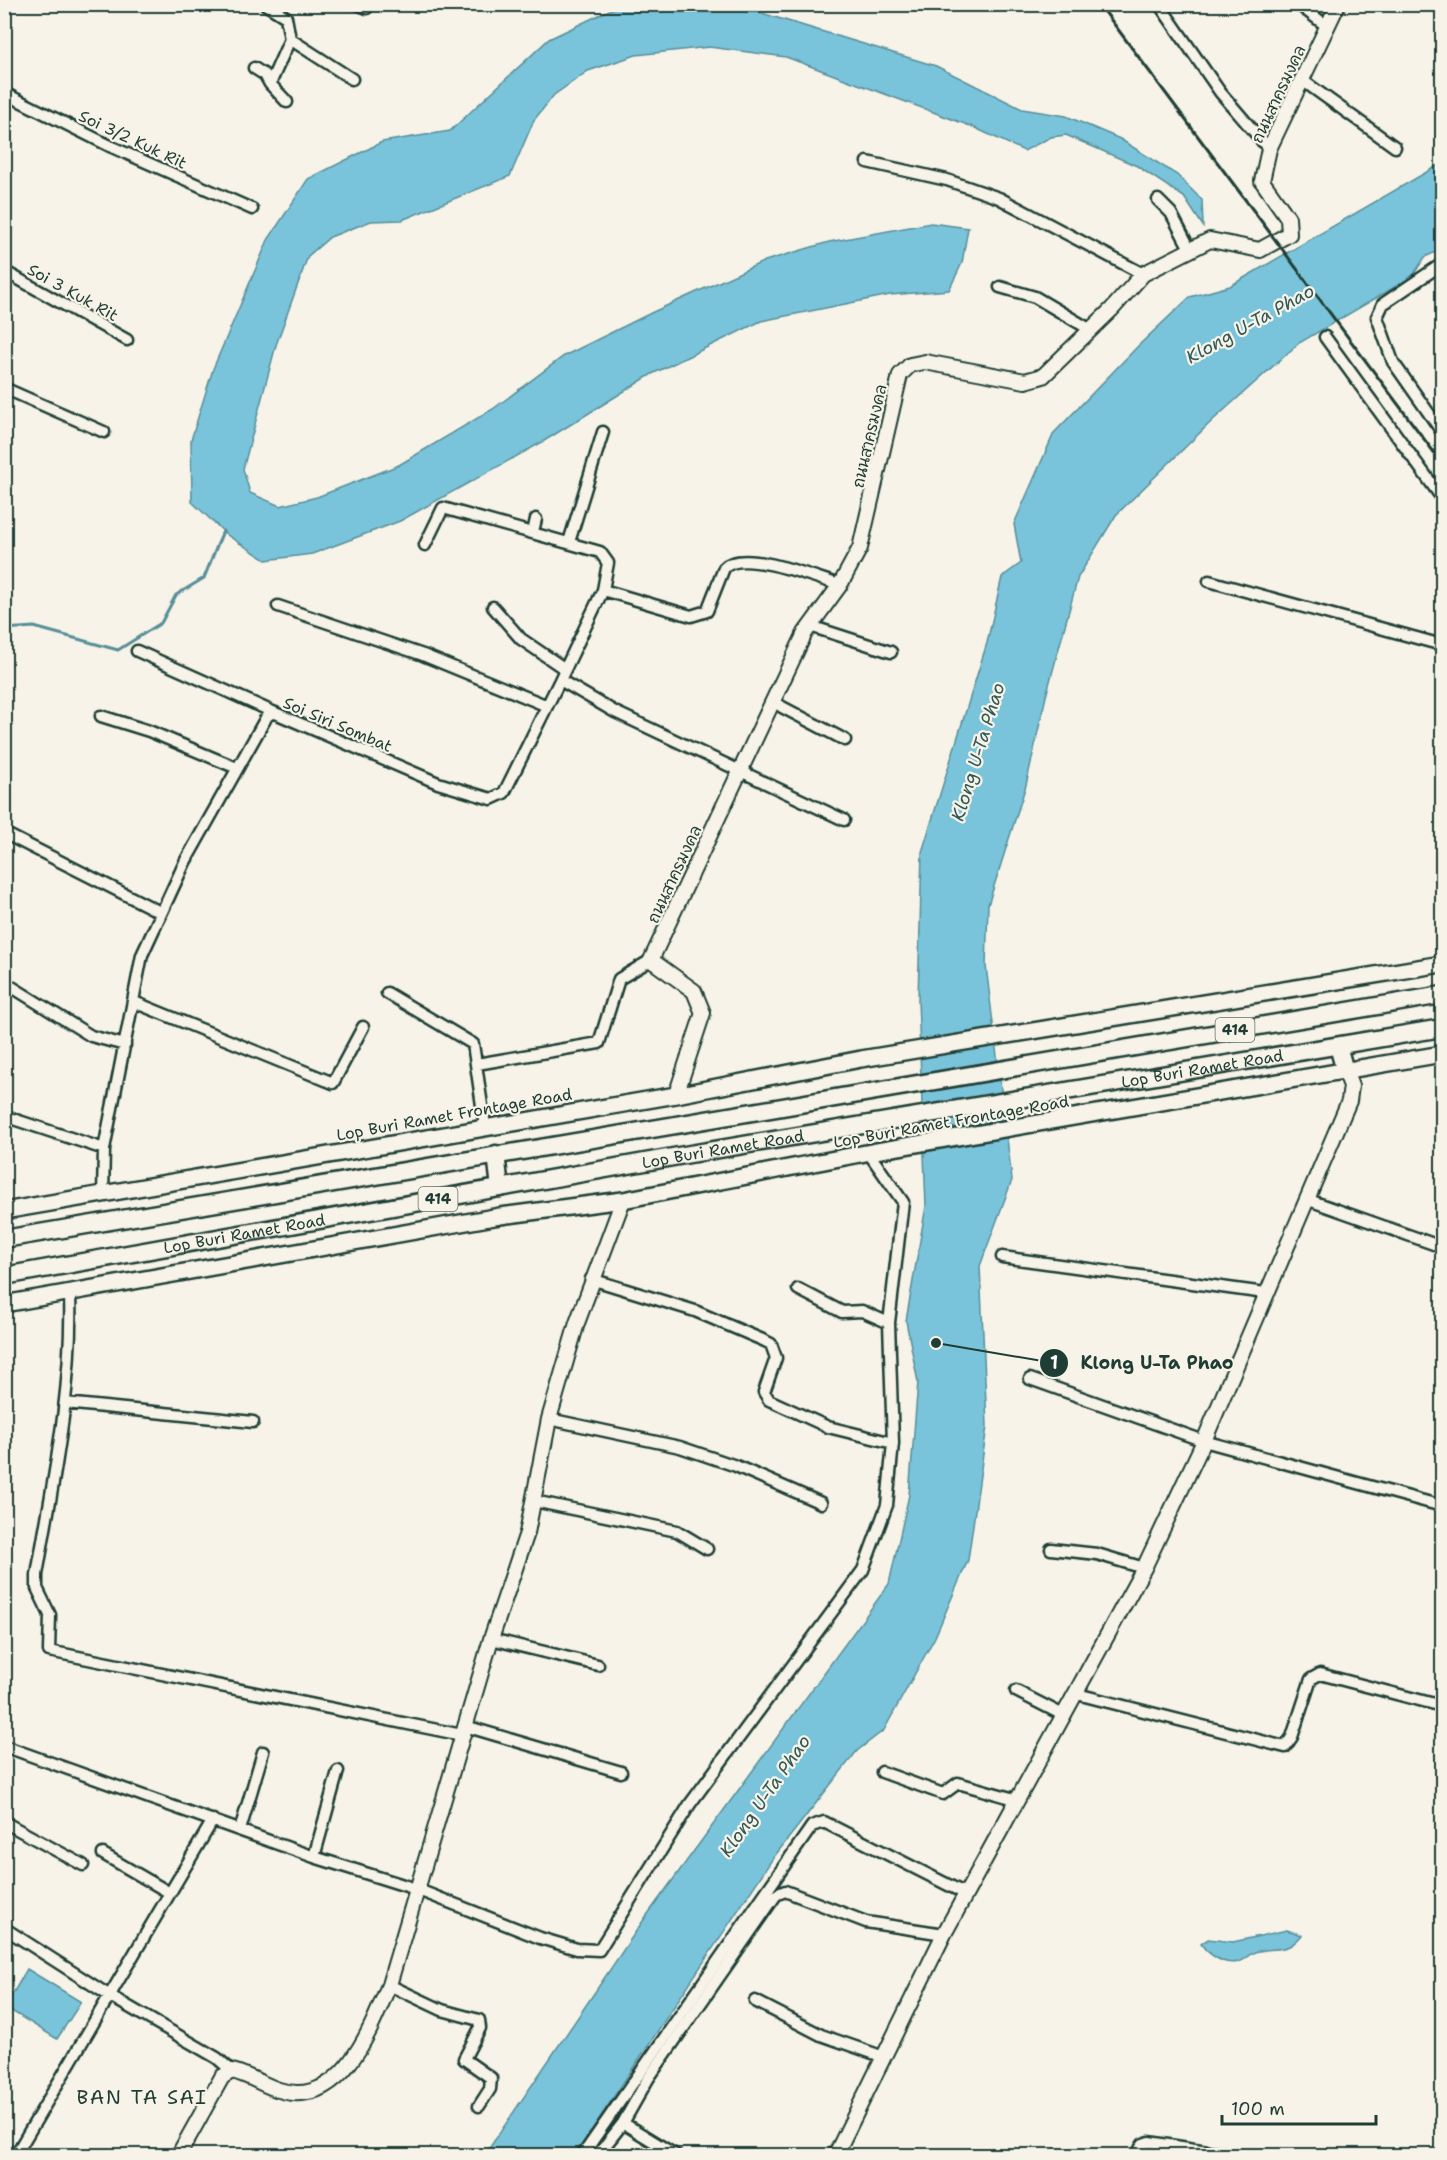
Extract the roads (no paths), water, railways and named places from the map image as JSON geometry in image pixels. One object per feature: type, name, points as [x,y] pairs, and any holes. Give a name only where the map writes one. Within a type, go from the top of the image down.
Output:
[{"type":"main road","name":"Lop Buri Ramet Frontage Road","points":[[4,1211],[485,1126],[676,1095],[861,1059],[1443,964]]},
{"type":"main road","name":"Lop Buri Ramet Road","points":[[4,1239],[1443,995]]},
{"type":"main road","name":"Lop Buri Ramet Road","points":[[4,1276],[871,1123],[1443,1028]]},
{"type":"main road","points":[[1338,1046],[1345,1071]]},
{"type":"main road","name":"Lop Buri Ramet Frontage Road","points":[[4,1304],[500,1216],[623,1200],[872,1151],[1443,1054]]},
{"type":"main road","points":[[496,1154],[500,1188]]},
{"type":"street","points":[[265,4],[286,16],[290,39],[270,84]]},
{"type":"street","points":[[357,4],[367,8],[369,4]]},
{"type":"street","points":[[1160,4],[1220,92],[1269,149]]},
{"type":"street","points":[[1298,4],[1328,27]]},
{"type":"street","name":"ถนนสาครมงคล","points":[[651,960],[810,626],[840,585],[860,548],[900,375],[904,369],[925,362],[1024,381],[1043,376],[1091,330],[1143,274],[1210,240],[1260,250],[1289,234],[1288,218],[1262,181],[1269,149],[1338,4]]},
{"type":"street","points":[[290,39],[352,79]]},
{"type":"street","points":[[254,68],[265,75],[270,84],[287,102]]},
{"type":"street","points":[[1302,80],[1395,147]]},
{"type":"street","name":"Soi 3/2 Kuk Rit","points":[[4,93],[102,142],[252,209]]},
{"type":"street","points":[[867,162],[947,180],[999,198],[1143,274]]},
{"type":"street","points":[[1158,200],[1171,213],[1190,249]]},
{"type":"street","points":[[1443,264],[1383,304],[1377,317],[1393,363],[1439,419],[1443,432]]},
{"type":"street","name":"Soi 3 Kuk Rit","points":[[4,271],[127,340]]},
{"type":"street","points":[[1000,287],[1035,297],[1091,330]]},
{"type":"street","points":[[1325,337],[1443,498]]},
{"type":"street","points":[[4,388],[104,432]]},
{"type":"street","points":[[569,542],[603,432]]},
{"type":"street","name":"Soi Siri Sombat","points":[[103,1195],[104,1149],[142,955],[160,912],[267,716],[273,712],[438,783],[490,799],[504,793],[603,590],[608,563],[600,552],[443,508],[425,545]]},
{"type":"street","points":[[533,532],[536,519]]},
{"type":"street","points":[[603,590],[692,616],[707,611],[724,568],[728,563],[739,560],[769,564],[840,585]]},
{"type":"street","points":[[1209,581],[1443,645]]},
{"type":"street","points":[[278,606],[423,655],[546,705]]},
{"type":"street","points":[[494,607],[521,639],[562,675],[615,712],[844,820]]},
{"type":"street","points":[[810,626],[891,652]]},
{"type":"street","points":[[137,651],[273,712]]},
{"type":"street","points":[[777,693],[777,703],[782,707],[845,740]]},
{"type":"street","points":[[101,716],[149,731],[237,768]]},
{"type":"street","points":[[4,833],[160,912]]},
{"type":"street","points":[[477,1064],[599,1043],[619,979],[651,960],[694,990],[703,1013],[676,1095]]},
{"type":"street","points":[[4,982],[92,1036],[125,1045]]},
{"type":"street","points":[[387,993],[473,1044],[485,1126]]},
{"type":"street","points":[[134,1002],[333,1083],[363,1027]]},
{"type":"street","points":[[835,2156],[944,1934],[1144,1568],[1204,1441],[1265,1293],[1349,1101],[1351,1086],[1345,1071]]},
{"type":"street","points":[[4,1116],[104,1149]]},
{"type":"street","points":[[4,1746],[314,1857],[417,1889],[540,1938],[577,1949],[599,1950],[690,1804],[863,1570],[887,1505],[893,1443],[889,1323],[903,1202],[872,1151]]},
{"type":"street","points":[[1306,1199],[1443,1247]]},
{"type":"street","points":[[4,1928],[110,1996],[217,2058],[232,2071],[245,2074],[280,2090],[309,2093],[330,2083],[358,2052],[389,1985],[491,1639],[527,1533],[549,1419],[591,1280],[623,1200]]},
{"type":"street","points":[[1002,1257],[1265,1293]]},
{"type":"street","points":[[591,1280],[695,1311],[771,1344],[776,1358],[764,1392],[769,1400],[828,1427],[893,1443]]},
{"type":"street","points":[[798,1289],[842,1312],[862,1311],[889,1323]]},
{"type":"street","points":[[70,1294],[72,1343],[65,1403],[37,1575],[37,1587],[51,1615],[49,1652],[464,1730],[621,1772]]},
{"type":"street","points":[[1030,1378],[1204,1441],[1443,1506]]},
{"type":"street","points":[[65,1403],[253,1422]]},
{"type":"street","points":[[549,1419],[680,1447],[736,1466],[821,1503]]},
{"type":"street","points":[[534,1501],[677,1531],[707,1549]]},
{"type":"street","points":[[1051,1548],[1097,1554],[1144,1568]]},
{"type":"street","points":[[491,1639],[598,1665]]},
{"type":"street","points":[[1077,1694],[1286,1747],[1292,1737],[1311,1679],[1320,1674],[1443,1706]]},
{"type":"street","points":[[1016,1691],[1065,1716]]},
{"type":"street","points":[[240,1830],[263,1752]]},
{"type":"street","points":[[314,1857],[338,1771]]},
{"type":"street","points":[[882,1772],[943,1794],[957,1783],[1018,1800]]},
{"type":"street","points":[[4,2148],[16,2155],[213,1820]]},
{"type":"street","points":[[4,1822],[82,1865]]},
{"type":"street","points":[[582,2156],[812,1826],[824,1822],[966,1894]]},
{"type":"street","points":[[103,1854],[170,1893]]},
{"type":"street","points":[[597,2156],[623,2123],[648,2079],[780,1892],[785,1891],[866,1923],[944,1934]]},
{"type":"street","points":[[389,1985],[442,2010],[479,2020],[480,2028],[465,2059],[491,2078],[490,2089],[479,2106]]},
{"type":"street","points":[[755,2001],[821,2035],[884,2057]]},
{"type":"street","points":[[178,2156],[222,2077],[232,2071]]},
{"type":"street","points":[[623,2123],[677,2156]]},
{"type":"street","points":[[1136,2156],[1143,2144],[1149,2142],[1240,2156]]},
{"type":"water","points":[[620,5],[748,9],[936,66],[1022,109],[1066,116],[1120,139],[1177,175],[1202,200],[1203,226],[1184,197],[1137,166],[1066,135],[1051,137],[1024,151],[973,127],[786,57],[709,47],[636,55],[588,71],[554,95],[534,120],[510,176],[402,220],[371,221],[330,237],[308,256],[276,345],[243,469],[250,493],[280,506],[317,497],[399,465],[493,409],[564,356],[765,261],[829,242],[931,223],[968,228],[962,263],[949,290],[890,295],[761,321],[652,374],[544,441],[400,521],[312,554],[266,560],[227,535],[192,502],[191,440],[213,369],[268,240],[308,179],[382,142],[450,131],[549,39]]},
{"type":"water","points":[[1442,163],[1442,249],[1425,257],[1412,277],[1299,343],[1213,420],[1116,515],[1078,577],[1046,696],[1026,785],[988,905],[986,966],[1012,1180],[980,1266],[987,1426],[968,1560],[935,1637],[884,1730],[857,1751],[773,1858],[575,2155],[484,2156],[645,1918],[889,1584],[909,1495],[918,1382],[906,1321],[926,1206],[918,1000],[922,852],[987,643],[1002,577],[1021,563],[1014,524],[1054,433],[1139,345],[1190,297],[1230,286]]},
{"type":"water","points":[[1287,1930],[1302,1935],[1292,1945],[1256,1952],[1233,1963],[1217,1958],[1201,1944],[1208,1939],[1233,1942]]},
{"type":"water","points":[[27,1969],[81,2002],[57,2039],[5,2007]]},
{"type":"waterway","points":[[4,629],[34,627],[118,650],[161,623],[176,595],[204,578],[223,531]]},
{"type":"railway","points":[[1099,4],[1442,463]]},
{"type":"place","name":"Klong U-Ta Phao","points":[[936,1343]]},
{"type":"district","name":"BAN TA SAI","points":[[142,2097]]}]
